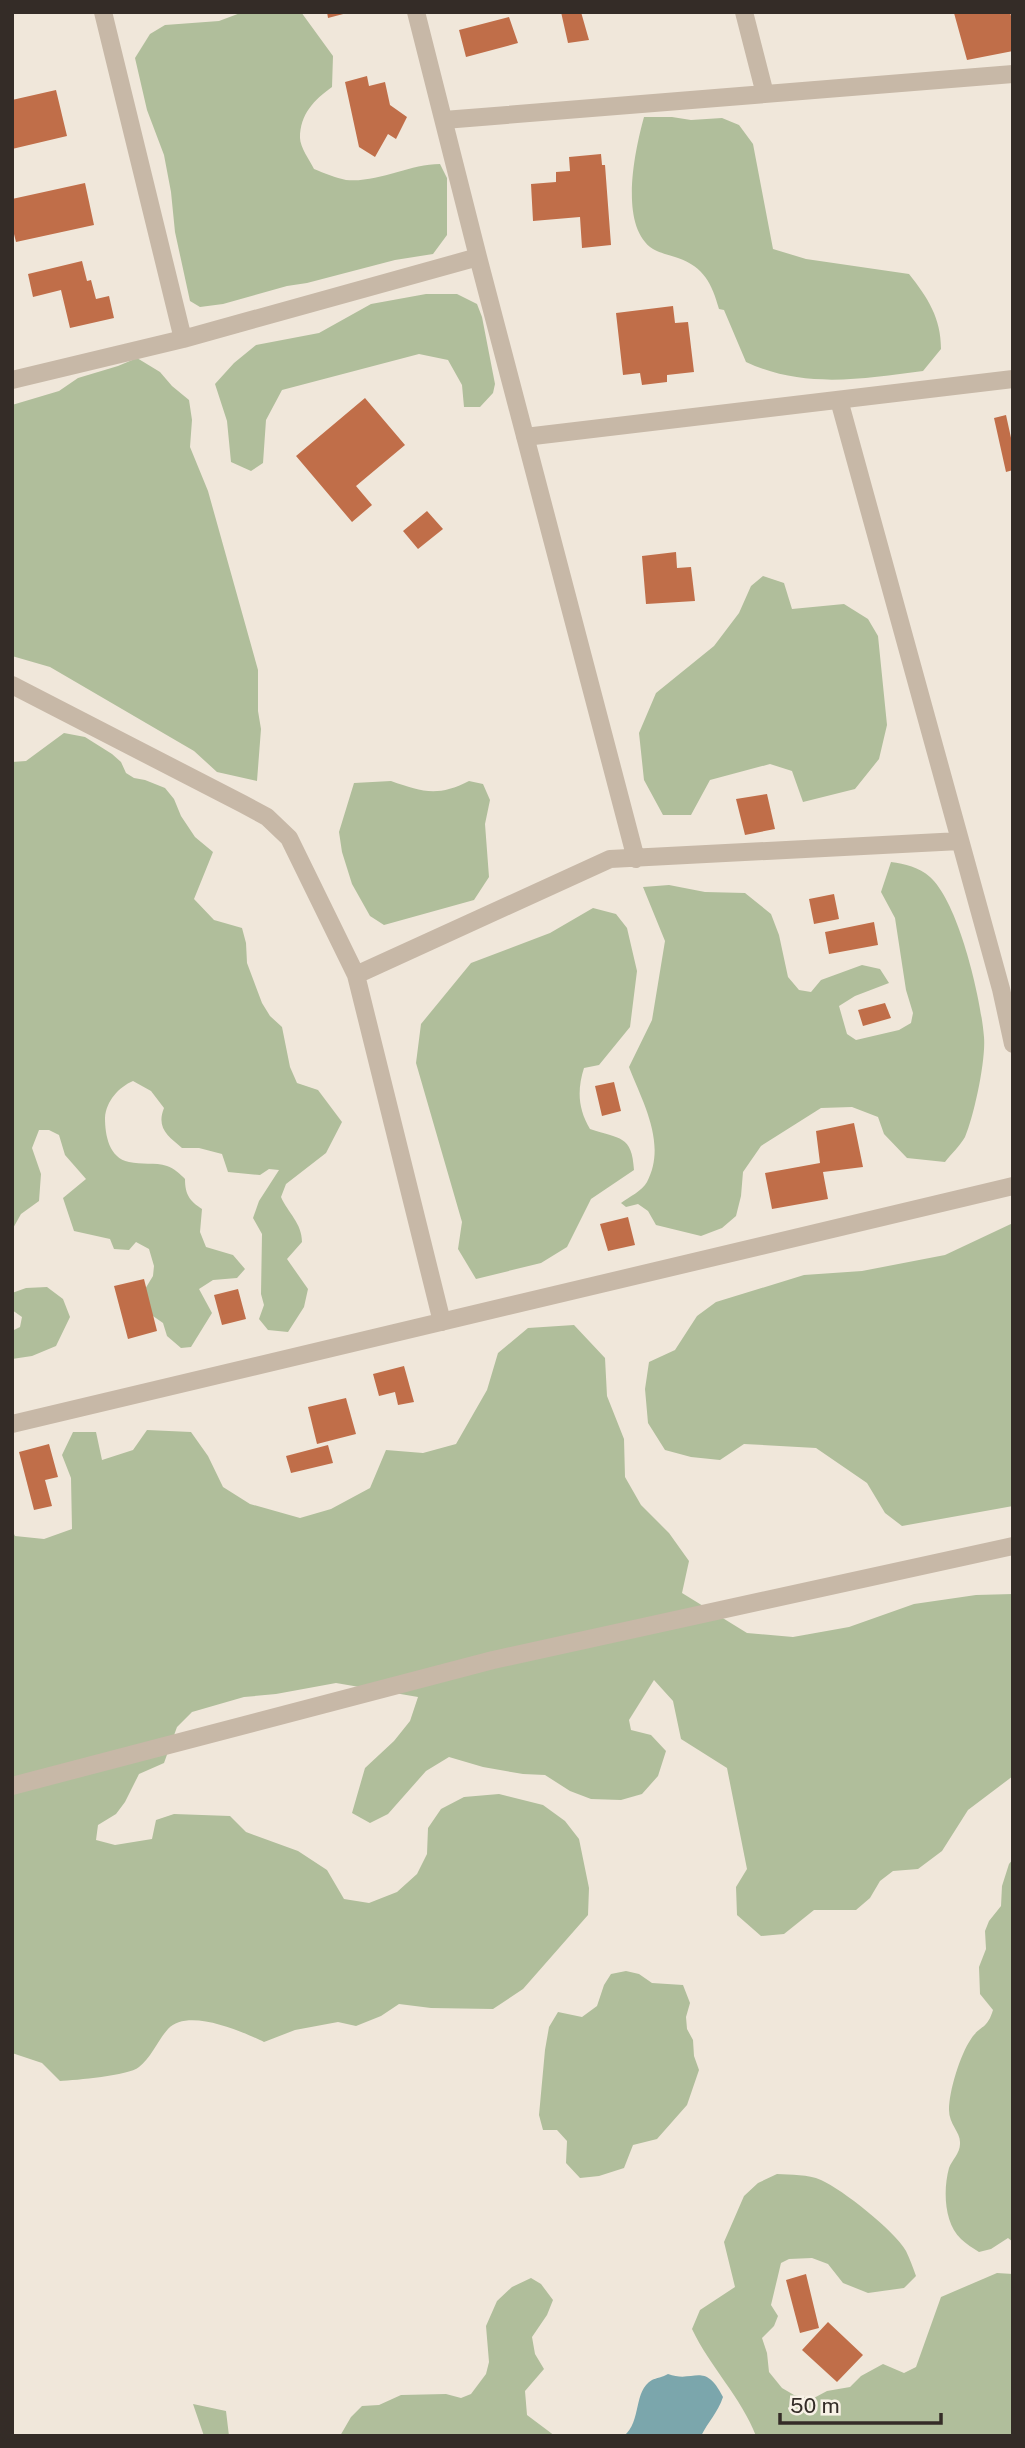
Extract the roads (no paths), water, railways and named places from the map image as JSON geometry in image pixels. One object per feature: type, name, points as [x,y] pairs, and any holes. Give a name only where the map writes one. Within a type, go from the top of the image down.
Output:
[{"type":"street","points":[[103,12],[183,339]]},
{"type":"street","points":[[416,12],[636,859]]},
{"type":"street","points":[[744,12],[765,94]]},
{"type":"street","points":[[444,120],[1013,74]]},
{"type":"street","points":[[12,380],[183,339],[478,257]]},
{"type":"street","points":[[525,437],[1013,379]]},
{"type":"street","points":[[839,400],[1001,989],[1013,1044]]},
{"type":"street","points":[[12,685],[267,817],[289,838],[356,975],[442,1322]]},
{"type":"street","points":[[356,975],[610,859],[960,841]]},
{"type":"street","points":[[12,1424],[1013,1186]]},
{"type":"street","points":[[12,1786],[494,1660],[1013,1546]]},
{"type":"water","points":[[668,2374],[704,2376],[710,2379],[723,2397],[701,2436],[624,2436],[630,2430],[646,2385]]}]
